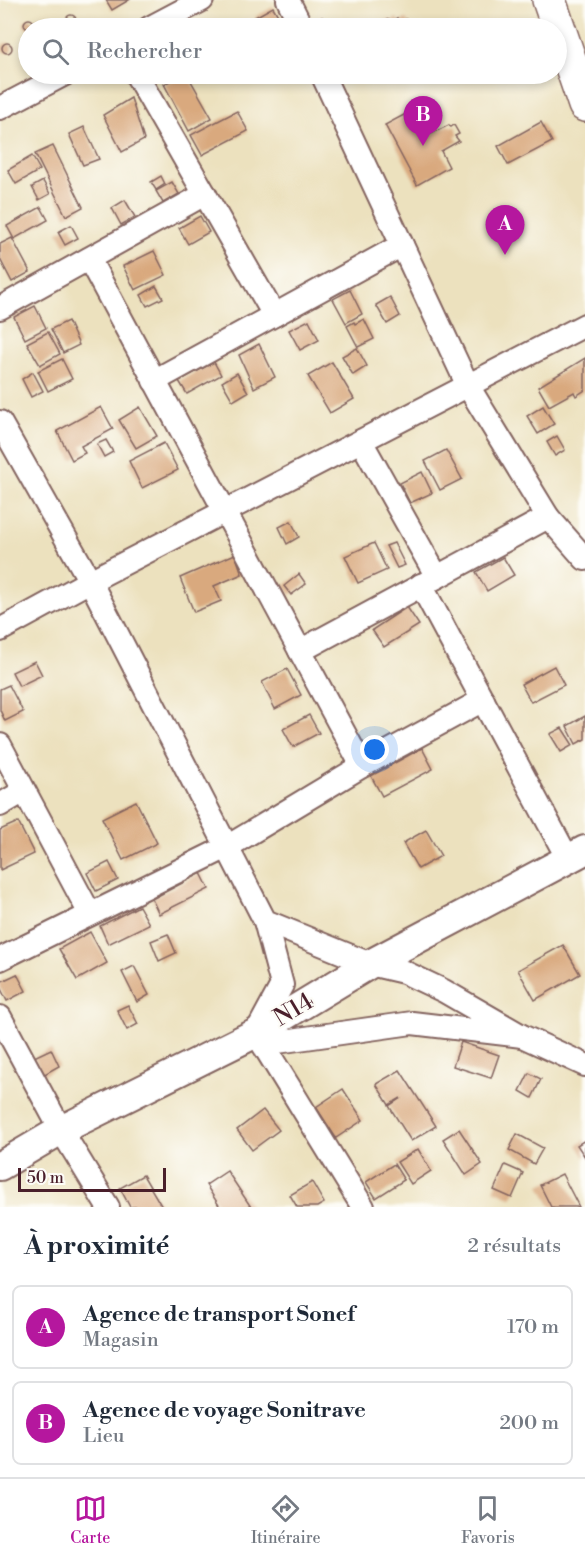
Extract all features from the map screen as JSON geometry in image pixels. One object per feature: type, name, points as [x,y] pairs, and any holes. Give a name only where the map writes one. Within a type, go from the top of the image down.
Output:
[{"type":"highway","points":[[549,0],[555,18]]},
{"type":"highway","points":[[567,52],[585,105]]},
{"type":"main road","name":"N14","points":[[0,1166],[61,1130],[259,1038],[370,964],[576,854]]},
{"type":"street","points":[[168,18],[202,0]]},
{"type":"street","points":[[288,0],[297,18]]},
{"type":"street","points":[[0,108],[46,84]]},
{"type":"street","points":[[142,84],[274,315]]},
{"type":"street","points":[[327,84],[468,386],[548,517],[585,559]]},
{"type":"street","points":[[0,308],[205,194]]},
{"type":"street","points":[[154,381],[402,245]]},
{"type":"street","points":[[88,259],[362,766]]},
{"type":"street","points":[[0,630],[90,581],[585,325]]},
{"type":"street","points":[[0,422],[90,581],[265,921],[282,985],[259,1038]]},
{"type":"street","points":[[361,441],[429,581],[483,700],[576,854]]},
{"type":"street","points":[[300,651],[548,517]]},
{"type":"street","points":[[0,958],[227,847],[362,766],[483,700]]},
{"type":"street","points":[[0,745],[90,914]]},
{"type":"street","points":[[0,805],[24,791]]},
{"type":"street","points":[[265,921],[370,964],[404,972],[444,991],[522,1036],[585,1065]]},
{"type":"street","points":[[0,1017],[61,1130],[108,1207]]},
{"type":"street","points":[[259,1038],[412,1023],[522,1036]]},
{"type":"street","points":[[259,1038],[363,1207]]},
{"type":"building","points":[[106,0],[129,0],[112,10]]},
{"type":"building","points":[[273,7],[279,18],[256,18]]},
{"type":"building","points":[[7,43],[11,44],[11,52],[7,53],[3,52],[2,48],[3,44]]},
{"type":"building","points":[[164,84],[193,84],[212,118],[189,131]]},
{"type":"building","points":[[131,98],[144,140],[122,152],[103,115]]},
{"type":"building","points":[[417,108],[431,134],[449,125],[451,127],[454,125],[459,134],[455,136],[459,141],[441,151],[449,167],[417,185],[385,125]]},
{"type":"building","points":[[237,111],[248,131],[202,155],[191,135]]},
{"type":"building","points":[[541,122],[552,142],[508,165],[498,146]]},
{"type":"building","points":[[84,127],[99,159],[83,165],[69,134]]},
{"type":"building","points":[[53,146],[83,207],[66,216],[35,154]]},
{"type":"building","points":[[32,156],[40,170],[16,184],[8,170]]},
{"type":"building","points":[[161,176],[165,184],[156,190],[151,182]]},
{"type":"building","points":[[43,181],[50,194],[39,200],[32,187]]},
{"type":"building","points":[[172,182],[179,194],[163,203],[156,191]]},
{"type":"building","points":[[125,200],[135,217],[121,225],[112,208]]},
{"type":"building","points":[[41,207],[48,220],[14,239],[7,226]]},
{"type":"building","points":[[200,216],[209,232],[188,244],[179,228]]},
{"type":"building","points":[[71,225],[78,238],[65,245],[58,232]]},
{"type":"building","points":[[12,238],[30,272],[12,282],[0,259],[0,244]]},
{"type":"building","points":[[154,251],[166,275],[135,290],[123,266]]},
{"type":"building","points":[[156,286],[163,298],[147,306],[141,295]]},
{"type":"building","points":[[350,290],[362,314],[346,323],[333,299]]},
{"type":"building","points":[[390,297],[400,316],[387,324],[376,305]]},
{"type":"building","points":[[35,306],[46,328],[25,339],[14,317]]},
{"type":"building","points":[[364,319],[374,339],[358,347],[347,326]]},
{"type":"building","points":[[309,320],[319,340],[300,350],[289,330]]},
{"type":"building","points":[[68,321],[79,345],[63,353],[51,329]]},
{"type":"building","points":[[48,332],[60,354],[40,365],[27,343]]},
{"type":"building","points":[[259,344],[275,377],[254,388],[239,355]]},
{"type":"building","points":[[357,348],[367,366],[353,375],[342,356]]},
{"type":"building","points":[[585,358],[585,390],[576,396],[574,392],[549,406],[538,387]]},
{"type":"building","points":[[62,359],[72,379],[48,391],[38,371]]},
{"type":"building","points":[[214,362],[221,375],[187,394],[179,381]]},
{"type":"building","points":[[332,362],[354,399],[330,413],[308,376]]},
{"type":"building","points":[[33,372],[43,391],[31,397],[22,379]]},
{"type":"building","points":[[237,373],[248,392],[233,401],[222,382]]},
{"type":"building","points":[[543,406],[554,424],[538,434],[527,416]]},
{"type":"building","points":[[101,407],[113,429],[81,446],[85,453],[72,460],[57,431]]},
{"type":"building","points":[[140,407],[157,436],[136,448],[119,420]]},
{"type":"building","points":[[557,436],[565,450],[555,456],[547,442]]},
{"type":"building","points":[[106,440],[113,452],[104,457],[97,444]]},
{"type":"building","points":[[164,443],[178,470],[142,488],[129,461]]},
{"type":"building","points":[[446,450],[462,479],[440,490],[425,461]]},
{"type":"building","points":[[422,472],[432,493],[410,503],[400,483]]},
{"type":"building","points":[[291,521],[299,537],[287,544],[279,527]]},
{"type":"building","points":[[374,543],[387,570],[358,583],[345,556]]},
{"type":"building","points":[[394,543],[405,565],[397,568],[386,546]]},
{"type":"building","points":[[235,554],[242,574],[214,586],[221,601],[194,612],[180,578]]},
{"type":"building","points":[[503,557],[514,575],[487,591],[476,572]]},
{"type":"building","points":[[299,574],[306,584],[291,595],[284,586]]},
{"type":"building","points":[[407,607],[419,625],[384,647],[372,630]]},
{"type":"building","points":[[35,661],[42,675],[19,686],[12,672]]},
{"type":"building","points":[[554,666],[564,685],[531,702],[521,684]]},
{"type":"building","points":[[287,669],[301,695],[275,709],[262,682]]},
{"type":"building","points":[[9,685],[23,712],[5,721],[0,710],[0,689]]},
{"type":"building","points":[[309,715],[319,733],[293,747],[283,729]]},
{"type":"building","points":[[585,716],[585,739],[576,744],[567,726]]},
{"type":"building","points":[[562,728],[573,745],[561,752],[550,734]]},
{"type":"building","points":[[422,748],[433,769],[382,796],[371,776]]},
{"type":"building","points":[[136,801],[157,843],[123,860],[102,818]]},
{"type":"building","points":[[18,822],[34,854],[0,870],[0,830]]},
{"type":"building","points":[[426,830],[441,856],[418,869],[403,843]]},
{"type":"building","points":[[109,862],[118,880],[96,891],[87,873]]},
{"type":"building","points":[[201,873],[209,889],[159,914],[152,899]]},
{"type":"building","points":[[139,906],[149,924],[108,944],[100,926]]},
{"type":"building","points":[[90,932],[107,963],[77,980],[59,949]]},
{"type":"building","points":[[168,934],[176,953],[159,961],[151,941]]},
{"type":"building","points":[[563,945],[580,974],[535,1000],[518,970]]},
{"type":"building","points":[[134,966],[149,995],[137,1002],[122,972]]},
{"type":"building","points":[[17,974],[26,991],[7,1001],[0,982]]},
{"type":"building","points":[[128,1005],[138,1024],[127,1030],[117,1010]]},
{"type":"building","points":[[461,1042],[499,1055],[491,1078],[453,1066]]},
{"type":"building","points":[[51,1049],[59,1066],[43,1075],[34,1057]]},
{"type":"building","points":[[400,1070],[436,1126],[411,1141],[389,1106],[401,1098],[389,1105],[376,1084]]},
{"type":"building","points":[[529,1073],[541,1079],[532,1098],[520,1091]]},
{"type":"building","points":[[343,1089],[363,1120],[336,1138],[316,1107]]},
{"type":"building","points":[[263,1110],[279,1130],[252,1150],[237,1130]]},
{"type":"building","points":[[459,1129],[482,1164],[466,1175],[443,1139]]},
{"type":"building","points":[[517,1134],[543,1148],[534,1164],[509,1150]]},
{"type":"building","points":[[585,1140],[585,1157],[577,1145]]},
{"type":"building","points":[[418,1149],[431,1171],[411,1184],[397,1162]]},
{"type":"building","points":[[394,1164],[404,1180],[376,1198],[366,1182]]},
{"type":"building","points":[[505,1165],[523,1173],[512,1198],[494,1190]]},
{"type":"building","points":[[227,1171],[251,1207],[220,1207],[206,1185]]},
{"type":"building","points":[[562,1174],[579,1207],[551,1207],[540,1185]]},
{"type":"building","points":[[143,1175],[162,1207],[130,1207],[120,1188]]},
{"type":"building","points":[[312,1182],[324,1203],[317,1207],[297,1207],[290,1195]]},
{"type":"place","name":"Agence de voyage Sonitrave","points":[[423,146]]},
{"type":"place","name":"Agence de transport Sonef","points":[[505,255]]}]
